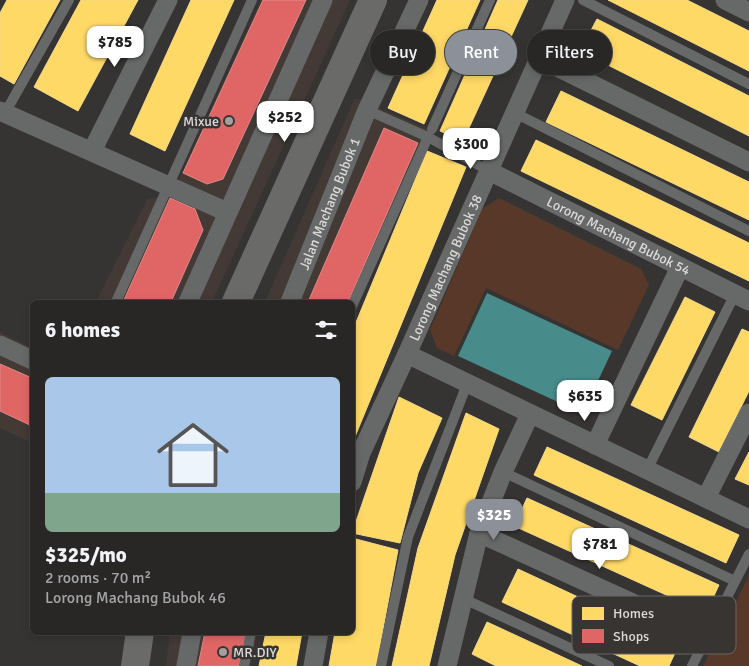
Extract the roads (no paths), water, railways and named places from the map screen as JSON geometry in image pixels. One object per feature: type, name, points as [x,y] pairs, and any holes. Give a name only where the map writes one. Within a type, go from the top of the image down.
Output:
[{"type":"main road","points":[[237,300],[372,0]]},
{"type":"main road","points":[[135,666],[140,635]]},
{"type":"street","points":[[92,151],[168,0]]},
{"type":"street","points":[[189,300],[323,0]]},
{"type":"street","name":"Jalan Machang Bubok 1","points":[[291,300],[368,107],[419,0]]},
{"type":"street","name":"Lorong Machang Bubok 38","points":[[552,30],[565,0]]},
{"type":"street","points":[[725,0],[746,7]]},
{"type":"street","name":"Lorong Machang Bubok 38","points":[[355,472],[361,453],[532,75]]},
{"type":"street","points":[[573,75],[749,162]]},
{"type":"street","points":[[2,112],[227,212]]},
{"type":"street","name":"Lorong Machang Bubok 54","points":[[489,171],[742,298]]},
{"type":"street","points":[[595,445],[680,267]]},
{"type":"street","points":[[0,345],[30,359]]},
{"type":"street","points":[[407,354],[749,519]]},
{"type":"street","points":[[706,498],[749,413]]},
{"type":"street","points":[[451,664],[462,598],[479,533],[503,472],[530,414]]},
{"type":"street","points":[[479,533],[617,596]]},
{"type":"street","points":[[186,666],[191,635]]},
{"type":"street","points":[[313,666],[319,635]]},
{"type":"lane","points":[[2,112],[69,0]]},
{"type":"lane","points":[[117,300],[252,0]]},
{"type":"lane","points":[[355,300],[490,0]]},
{"type":"lane","points":[[583,0],[749,84]]},
{"type":"lane","points":[[368,107],[430,133],[489,171]]},
{"type":"lane","points":[[515,113],[749,231]]},
{"type":"lane","points":[[647,470],[742,298]]},
{"type":"lane","points":[[381,666],[408,537],[467,384]]},
{"type":"lane","points":[[503,472],[735,581]]},
{"type":"lane","points":[[728,596],[749,554]]},
{"type":"lane","points":[[462,598],[572,649]]},
{"type":"lane","points":[[244,666],[250,635]]},
{"type":"lane","points":[[583,654],[609,666]]},
{"type":"lane","points":[[692,666],[698,654]]},
{"type":"water","points":[[487,293],[612,351],[588,402],[571,408],[458,356]]},
{"type":"place","name":"Mixue","points":[[229,121]]},
{"type":"place","name":"MR.DIY","points":[[223,652]]}]
